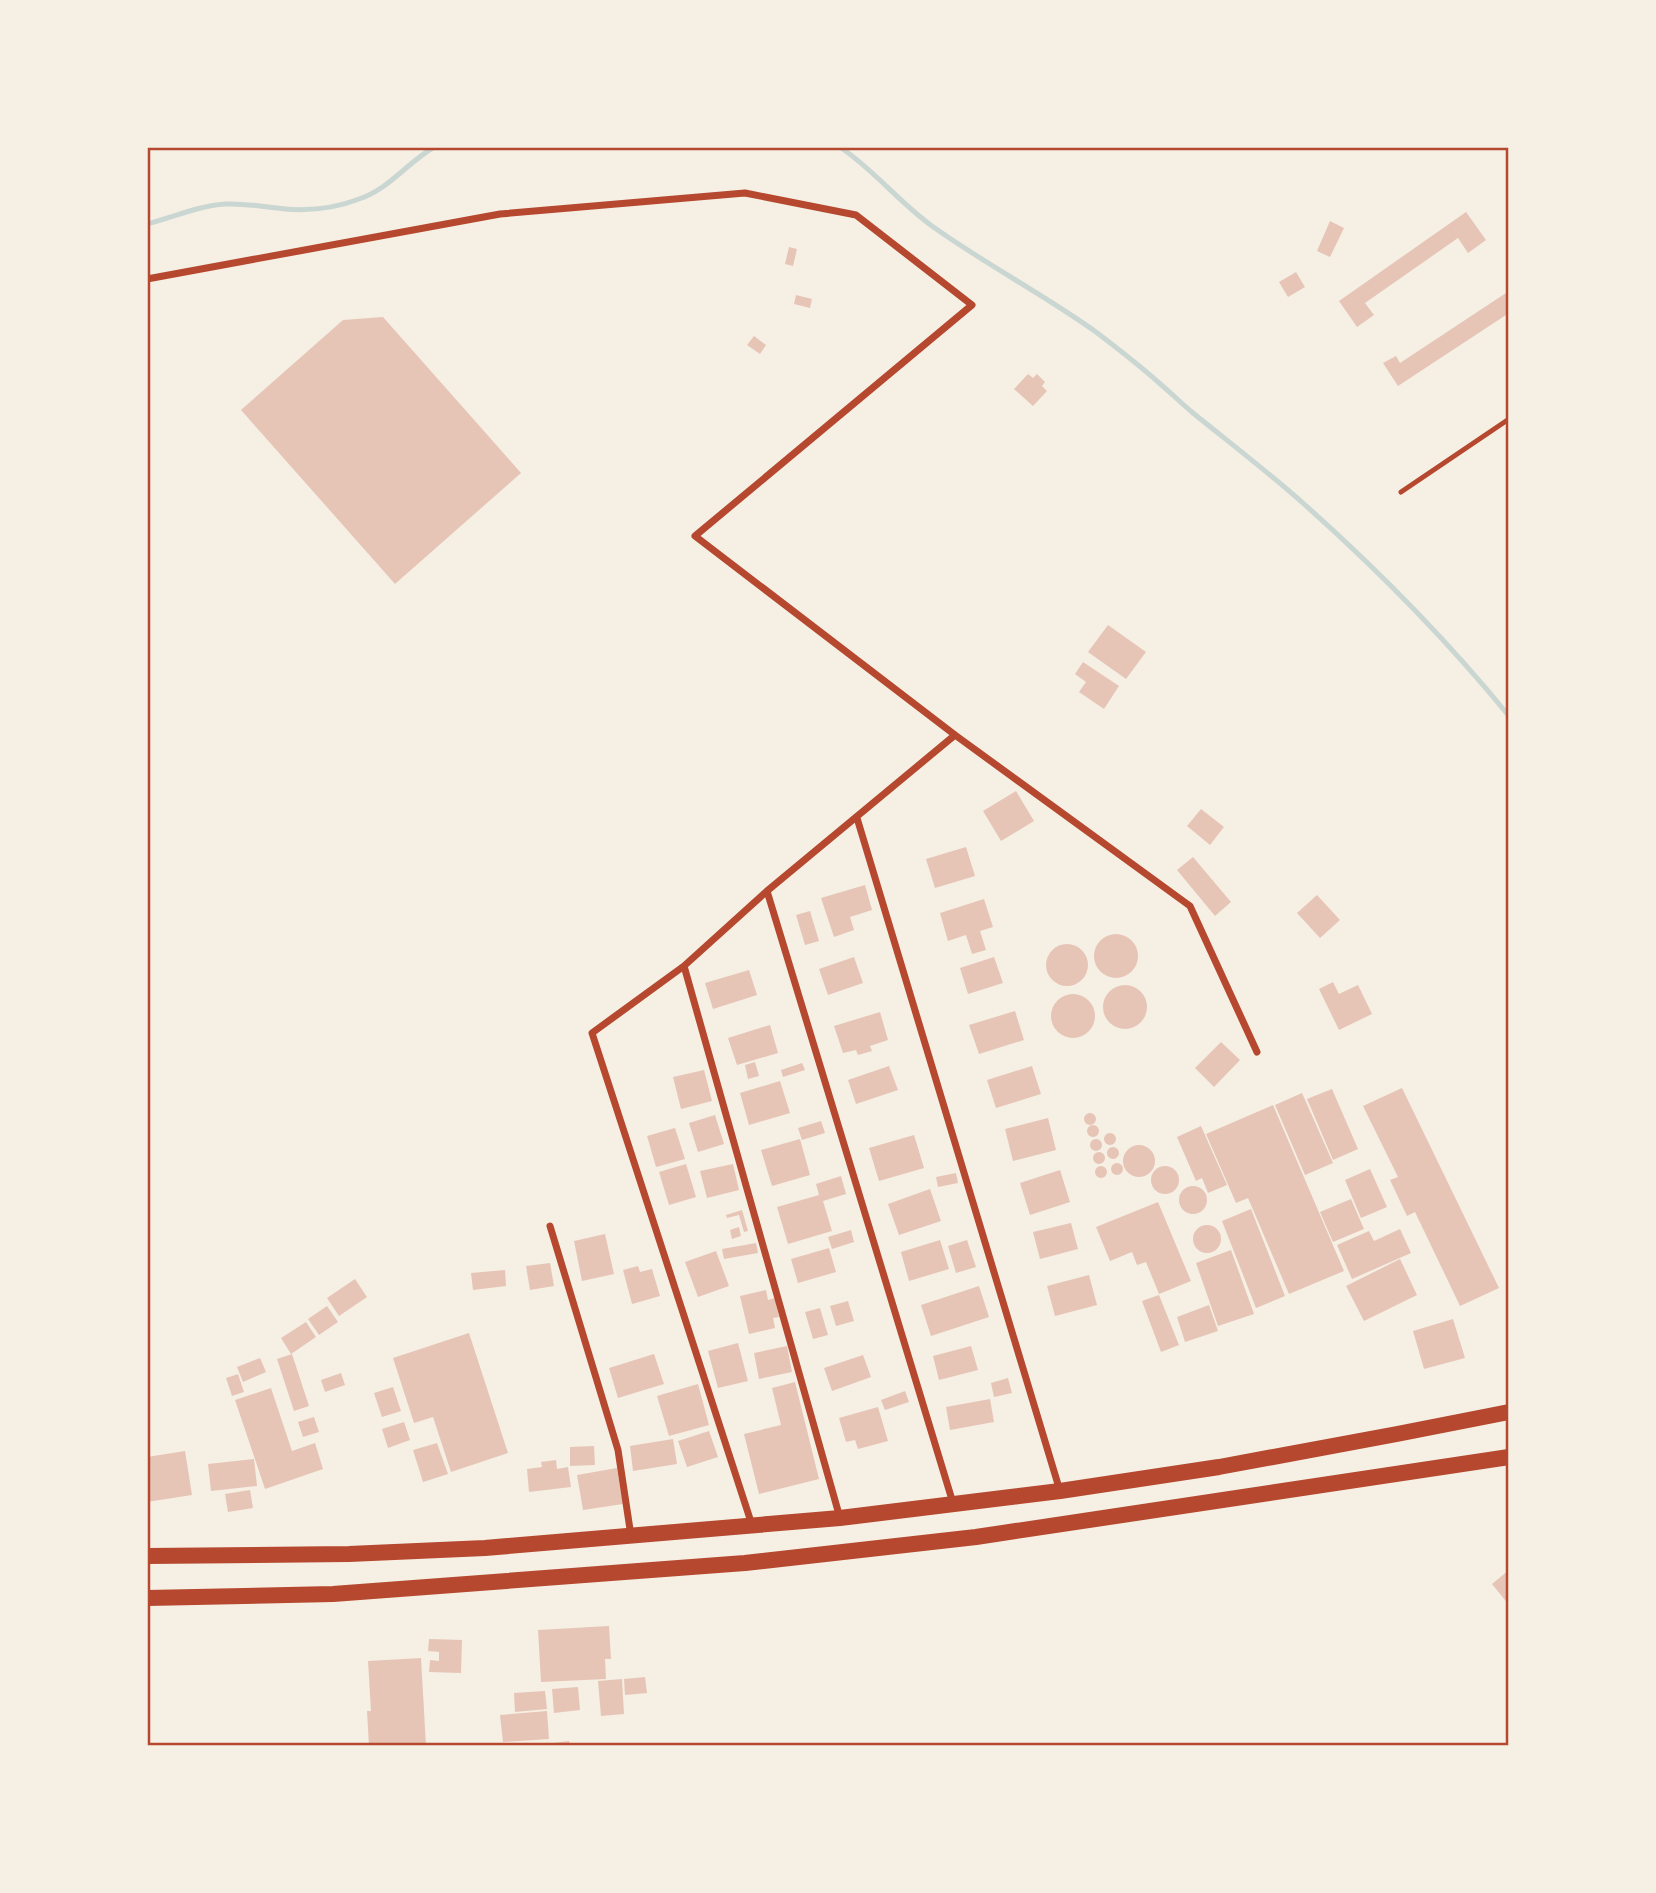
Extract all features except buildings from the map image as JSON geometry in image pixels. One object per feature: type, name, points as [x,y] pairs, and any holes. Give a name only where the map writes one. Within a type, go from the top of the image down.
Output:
[{"type":"highway","points":[[147,1556],[376,1553],[485,1548],[840,1518],[1060,1490],[1219,1466],[1509,1412]]},
{"type":"highway","points":[[147,1598],[333,1594],[745,1563],[976,1537],[1509,1457]]},
{"type":"street","points":[[147,279],[499,214],[746,193],[856,215],[972,305],[695,536],[955,736],[1190,906],[1257,1052]]},
{"type":"street","points":[[752,1525],[592,1033],[684,966],[767,891],[955,736]]},
{"type":"street","points":[[857,818],[1060,1490]]},
{"type":"street","points":[[767,891],[953,1503]]},
{"type":"street","points":[[684,966],[840,1518]]},
{"type":"street","points":[[550,1226],[618,1450],[631,1537]]},
{"type":"lane","points":[[1401,492],[1509,419]]},
{"type":"waterway","points":[[147,224],[196,209],[225,204],[294,210],[341,205],[380,189],[434,147]]},
{"type":"waterway","points":[[840,147],[932,226],[1104,338],[1290,492],[1411,606],[1509,716]]}]
